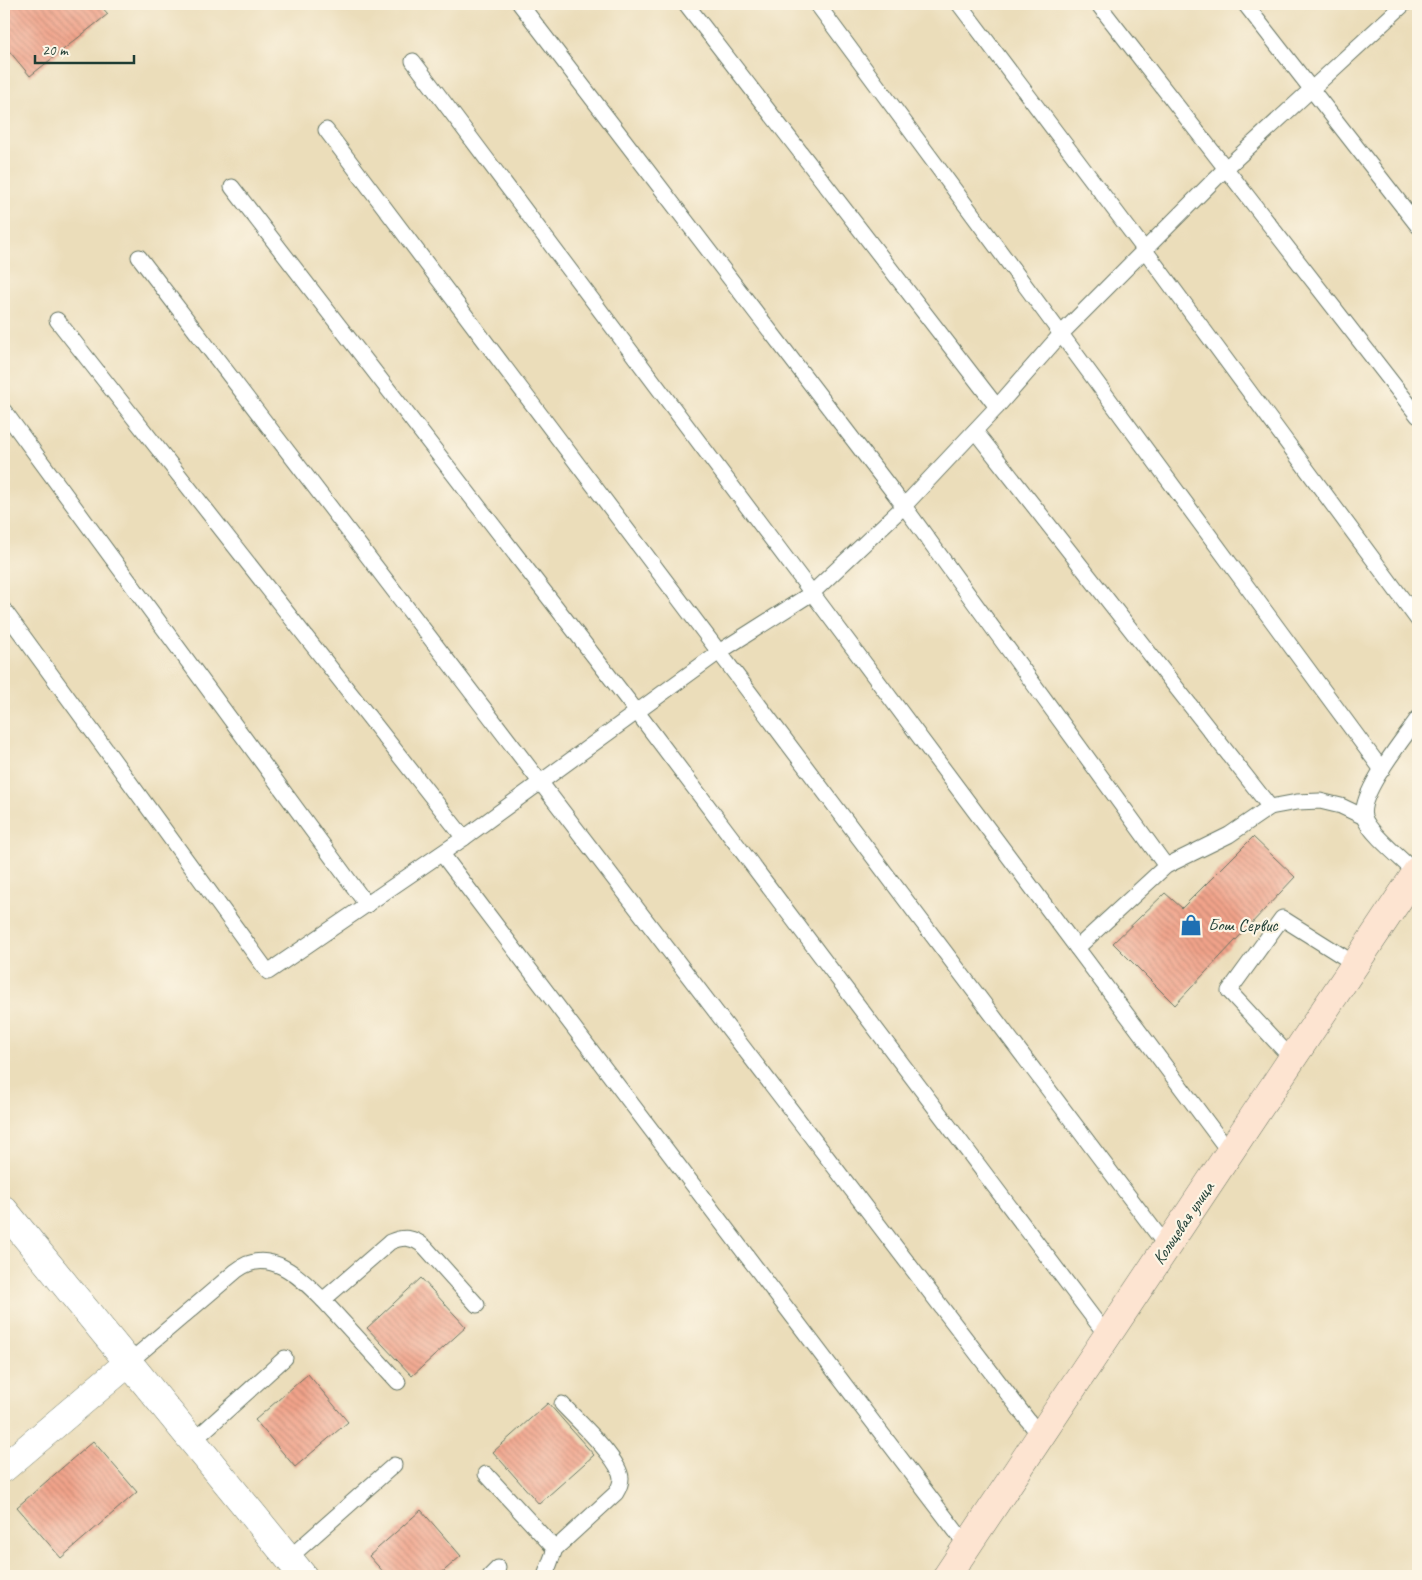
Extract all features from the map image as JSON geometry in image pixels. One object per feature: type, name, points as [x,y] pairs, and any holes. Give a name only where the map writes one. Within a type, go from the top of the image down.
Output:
[{"type":"main road","name":"Кольцевая улица","points":[[947,1576],[1417,872]]},
{"type":"street","points":[[4,1210],[128,1364],[296,1567]]},
{"type":"street","points":[[4,1468],[128,1364]]},
{"type":"lane","points":[[520,4],[904,506],[1166,866]]},
{"type":"lane","points":[[686,4],[998,407]]},
{"type":"lane","points":[[816,4],[1382,770]]},
{"type":"lane","points":[[959,4],[1144,249],[1418,620]]},
{"type":"lane","points":[[1098,4],[1418,416]]},
{"type":"lane","points":[[1245,4],[1418,226]]},
{"type":"lane","points":[[4,610],[268,972],[442,854],[719,652],[812,593],[904,506],[998,407],[1061,334],[1144,249],[1225,169],[1404,4]]},
{"type":"lane","points":[[413,61],[1230,1153]]},
{"type":"lane","points":[[326,130],[1167,1247]]},
{"type":"lane","points":[[232,187],[637,712],[1107,1336]]},
{"type":"lane","points":[[139,257],[1040,1436]]},
{"type":"lane","points":[[57,320],[464,838]]},
{"type":"lane","points":[[4,411],[367,905]]},
{"type":"lane","points":[[975,431],[1270,807]]},
{"type":"lane","points":[[1364,817],[1366,799],[1373,784],[1418,718]]},
{"type":"lane","points":[[1077,948],[1166,866],[1229,835],[1270,807],[1297,802],[1320,801],[1341,806],[1364,817],[1373,831],[1417,872]]},
{"type":"lane","points":[[442,854],[967,1546]]},
{"type":"lane","points":[[1292,1059],[1229,991],[1282,918],[1355,964]]},
{"type":"lane","points":[[323,1300],[390,1242],[400,1238],[410,1238],[418,1241],[425,1247],[477,1305]]},
{"type":"lane","points":[[128,1364],[236,1271],[247,1264],[266,1261],[300,1278],[323,1300],[398,1382]]},
{"type":"lane","points":[[192,1442],[285,1358]]},
{"type":"lane","points":[[545,1576],[555,1549],[616,1493],[620,1486],[620,1478],[615,1461],[562,1404]]},
{"type":"lane","points":[[296,1567],[394,1465]]},
{"type":"lane","points":[[486,1474],[555,1549]]},
{"type":"building","points":[[4,4],[99,4],[108,14],[30,76],[4,45]]},
{"type":"building","name":"Бош Сервис","points":[[1253,837],[1295,877],[1175,1005],[1113,943],[1165,893],[1182,908]]},
{"type":"building","points":[[421,1278],[466,1327],[412,1376],[367,1328]]},
{"type":"building","points":[[308,1374],[348,1422],[295,1467],[255,1420]]},
{"type":"building","points":[[548,1403],[594,1455],[539,1504],[493,1452]]},
{"type":"building","points":[[93,1441],[137,1492],[61,1558],[17,1507]]},
{"type":"building","points":[[421,1510],[461,1556],[438,1576],[387,1576],[369,1556]]},
{"type":"place","name":"Бош Сервис","points":[[1191,925]]}]
